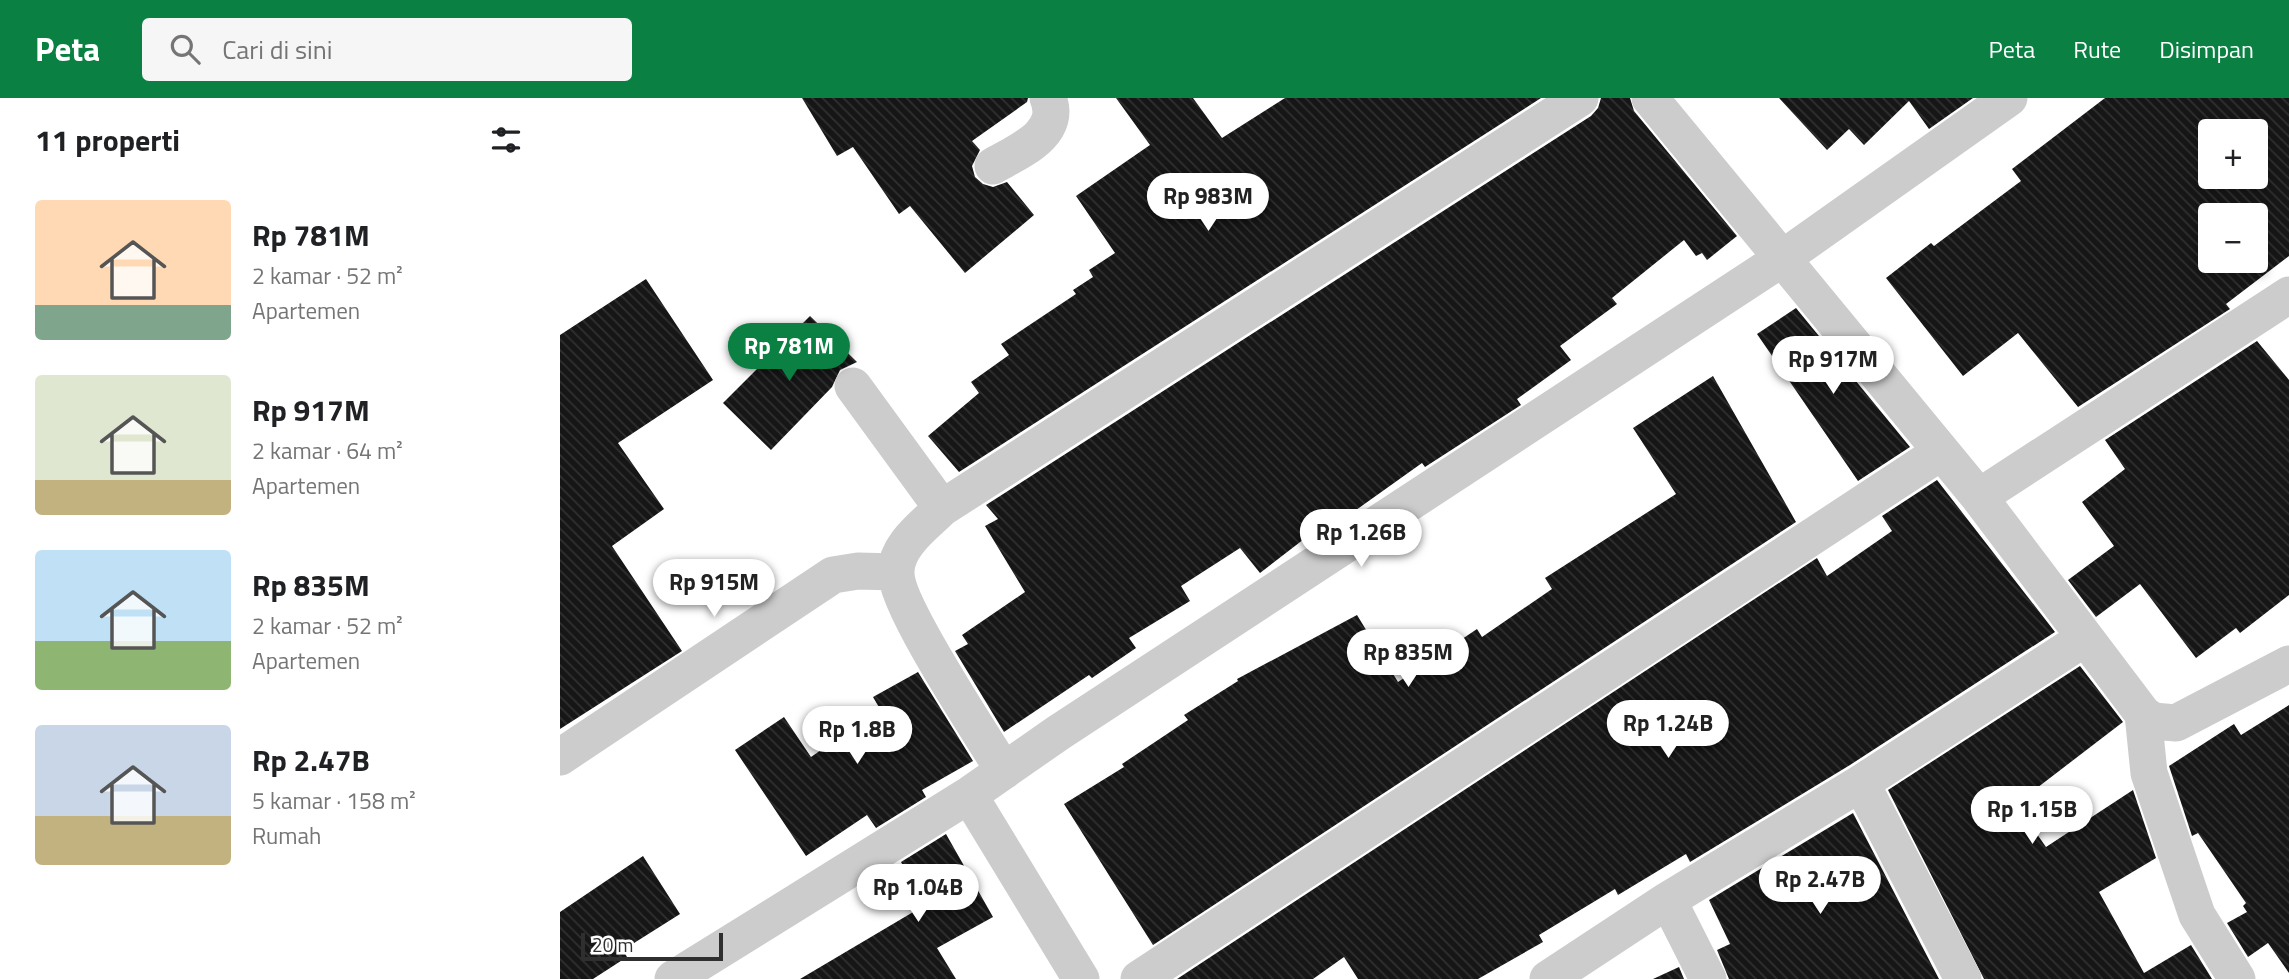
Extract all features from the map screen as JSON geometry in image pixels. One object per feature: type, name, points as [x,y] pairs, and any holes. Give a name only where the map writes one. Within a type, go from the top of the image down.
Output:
[{"type":"street","points":[[993,166],[1033,142],[1047,129],[1052,115],[1048,98]]},
{"type":"street","points":[[1004,771],[904,604],[896,572],[904,546],[942,508],[1580,98]]},
{"type":"street","points":[[1650,98],[1780,260],[1979,497],[2143,714],[2152,721],[2176,723],[2287,670]]},
{"type":"street","points":[[673,979],[969,795],[1780,260],[2009,98]]},
{"type":"street","points":[[1979,497],[2289,295]]},
{"type":"street","points":[[853,386],[942,508]]},
{"type":"street","points":[[1139,979],[1941,452]]},
{"type":"street","points":[[560,757],[833,575],[858,571],[896,572]]},
{"type":"street","points":[[1548,979],[1668,900],[1861,783],[2085,638]]},
{"type":"street","points":[[2143,714],[2148,773],[2197,915],[2237,979]]},
{"type":"street","points":[[1861,783],[1963,979]]},
{"type":"street","points":[[969,795],[1081,979]]},
{"type":"street","points":[[1668,900],[1709,979]]},
{"type":"building","points":[[802,98],[1028,98],[1027,102],[972,141],[980,150],[972,166],[975,177],[983,184],[993,187],[1007,182],[1034,215],[965,273],[910,206],[899,214],[853,147],[837,156]]},
{"type":"building","points":[[1116,98],[1193,98],[1222,138],[1285,98],[1541,98],[959,472],[928,436],[979,393],[971,382],[1009,355],[1001,344],[1076,294],[1073,290],[1093,277],[1089,270],[1115,253],[1076,196],[1150,145]]},
{"type":"building","points":[[1601,98],[1630,98],[1634,111],[1737,236],[1707,260],[1702,253],[1696,256],[1684,240],[1612,298],[1617,304],[1560,346],[1571,360],[1517,399],[1521,405],[1425,467],[1422,463],[1321,535],[1317,529],[1260,573],[1240,548],[1181,586],[1190,601],[1129,638],[1136,648],[1092,678],[1089,675],[1004,732],[955,651],[968,644],[962,635],[1025,592],[985,526],[998,519],[986,505],[1591,116],[1598,108]]},
{"type":"building","points":[[1779,98],[1973,98],[1929,129],[1909,101],[1864,145],[1849,129],[1827,150]]},
{"type":"building","points":[[2105,98],[2289,98],[2289,256],[2268,272],[2268,203],[2198,203],[2198,273],[2267,273],[2226,304],[2230,309],[2078,407],[2018,333],[1963,376],[1886,278],[1931,243],[1934,246],[2021,181],[2012,169]]},
{"type":"building","points":[[646,279],[713,380],[618,443],[664,509],[612,546],[682,651],[560,729],[560,335]]},
{"type":"building","points":[[1796,308],[1910,447],[1858,481],[1757,334]]},
{"type":"building","points":[[810,316],[857,362],[840,370],[832,387],[771,450],[723,403]]},
{"type":"building","points":[[2257,341],[2289,380],[2289,595],[2240,633],[2236,628],[2196,658],[2140,584],[2096,617],[2068,580],[2114,546],[2082,502],[2125,469],[2105,440]]},
{"type":"building","points":[[1713,376],[1796,522],[1153,945],[1064,804],[1124,767],[1122,764],[1188,720],[1184,715],[1238,681],[1237,679],[1357,615],[1398,682],[1477,629],[1482,637],[1552,589],[1545,578],[1676,494],[1633,428]]},
{"type":"building","points":[[1937,480],[2055,632],[1850,765],[1690,862],[1686,854],[1618,895],[1615,889],[1539,935],[1543,942],[1478,979],[1358,979],[1344,957],[1313,979],[1177,979],[1817,558],[1827,576],[1892,531],[1882,516]]},
{"type":"building","points":[[2080,666],[2123,722],[2016,804],[2046,847],[2133,790],[2156,858],[2099,892],[2144,973],[2191,945],[2212,979],[1984,979],[1888,790]]},
{"type":"building","points":[[918,672],[973,761],[922,790],[926,797],[876,828],[867,815],[806,856],[735,750],[784,717],[811,757],[880,709],[873,697]]},
{"type":"building","points":[[2289,705],[2289,973],[2268,943],[2248,957],[2227,923],[2247,912],[2243,906],[2246,903],[2198,833],[2192,836],[2169,766],[2234,724],[2241,735]]},
{"type":"building","points":[[1853,813],[1939,979],[1729,979],[1717,950],[1730,944],[1709,900]]},
{"type":"building","points":[[946,834],[993,917],[937,948],[956,979],[800,979],[925,905],[901,862]]},
{"type":"building","points":[[643,856],[680,914],[623,950],[627,957],[593,979],[560,979],[560,912]]},
{"type":"building","points":[[1679,967],[1684,979],[1653,979]]}]
